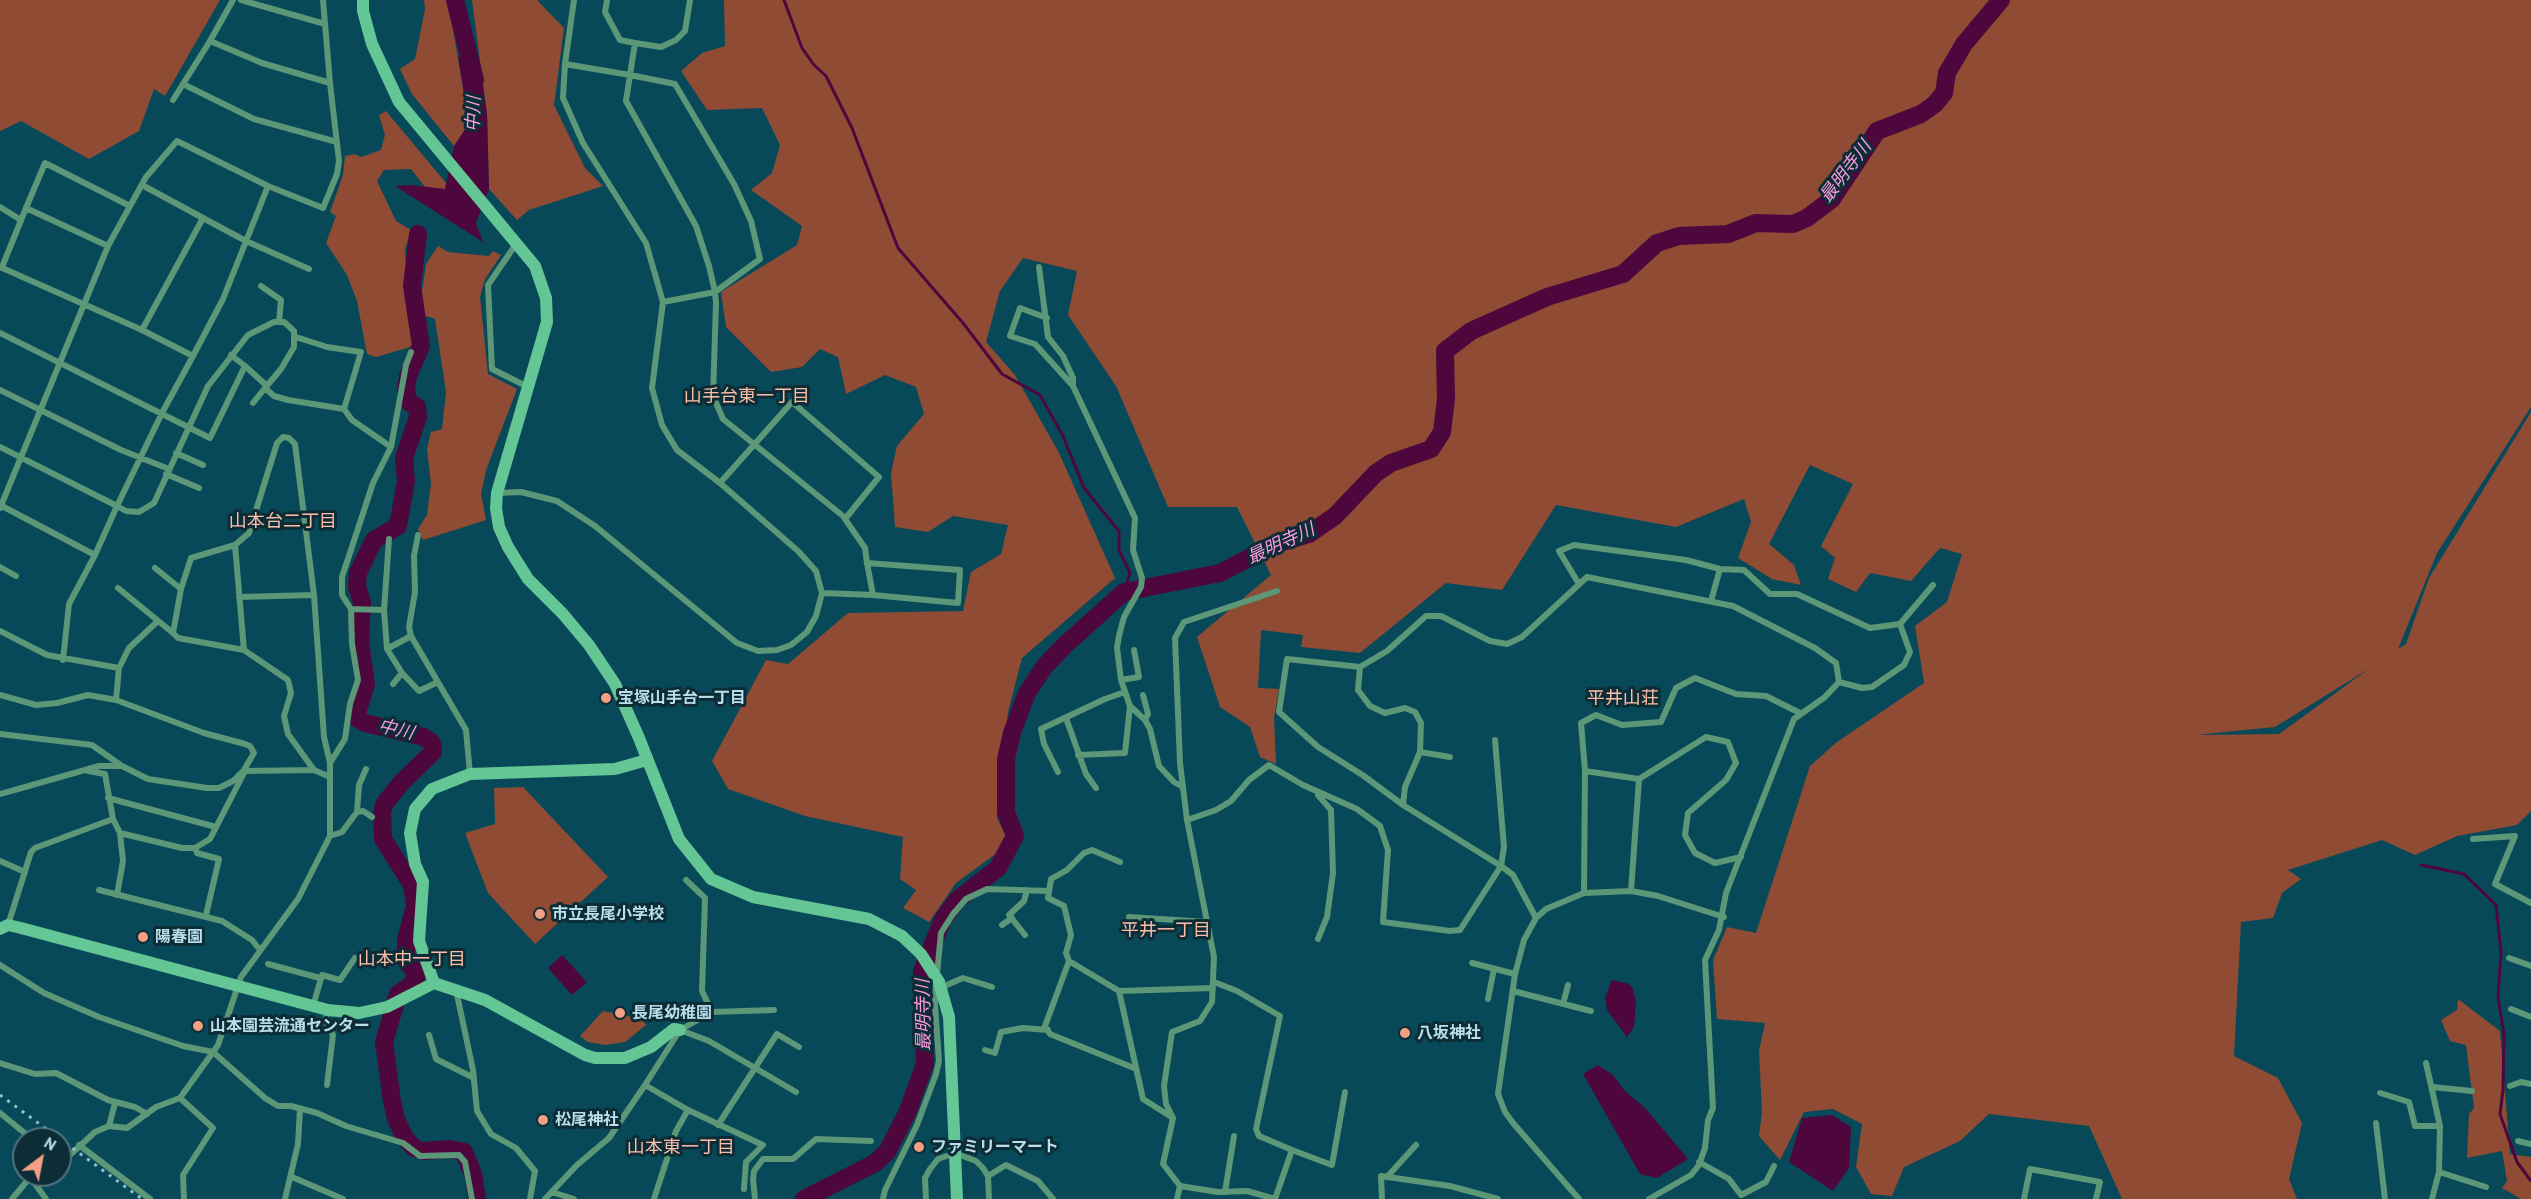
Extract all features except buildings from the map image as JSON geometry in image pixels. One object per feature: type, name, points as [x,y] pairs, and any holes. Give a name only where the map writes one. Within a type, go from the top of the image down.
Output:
[{"type":"street","points":[[173,100],[233,0]]},
{"type":"street","points":[[241,0],[325,24]]},
{"type":"street","points":[[94,555],[0,506],[59,362],[108,246],[142,185],[177,141],[268,186],[323,208],[337,174],[337,142],[323,0]]},
{"type":"street","points":[[363,0],[363,11],[372,44],[399,102],[535,266],[546,298],[547,322],[510,443],[498,493],[496,508],[508,547],[528,579],[590,645],[615,684],[679,839],[711,879],[753,897],[869,919],[902,936],[921,954],[940,985],[950,1017],[957,1199]]},
{"type":"street","points":[[498,493],[521,492],[557,501],[595,526],[737,643],[758,651],[777,650],[791,645],[807,632],[816,616],[822,593],[816,571],[798,551],[720,483],[677,450],[662,425],[652,387],[663,302],[646,243],[584,143],[563,98],[565,64],[574,0]]},
{"type":"street","points":[[607,0],[605,12],[620,40],[661,47],[676,40],[685,31],[690,0]]},
{"type":"street","points":[[210,41],[262,63],[330,83]]},
{"type":"street","points":[[635,43],[626,101],[696,226],[715,292],[717,344],[712,369],[713,396],[723,419],[845,519],[865,548],[873,595]]},
{"type":"street","points":[[565,64],[675,84],[734,184],[751,220],[760,259],[715,292],[663,302]]},
{"type":"street","points":[[183,84],[254,119],[337,142]]},
{"type":"street","points":[[130,206],[45,163],[1,267],[84,303],[193,356]]},
{"type":"street","points":[[142,185],[246,241],[309,269]]},
{"type":"street","points":[[63,660],[69,604],[142,458],[162,412],[224,299],[268,186]]},
{"type":"street","points":[[0,207],[21,220]]},
{"type":"street","points":[[26,208],[108,246]]},
{"type":"street","points":[[142,330],[203,218]]},
{"type":"street","points":[[516,244],[488,285],[492,369],[529,387]]},
{"type":"street","points":[[1039,267],[1048,337],[1062,356],[1073,378],[1073,386]]},
{"type":"street","points":[[261,286],[281,300],[279,322]]},
{"type":"street","points":[[1047,318],[1020,308],[1010,336],[1035,344],[1073,386],[1135,519],[1132,539],[1142,578],[1141,587],[1124,616],[1117,648],[1121,680],[1130,706],[1125,753],[1078,755]]},
{"type":"street","points":[[0,447],[126,511],[146,510],[154,503],[187,427],[208,386],[231,355],[255,330],[279,322],[290,326],[296,337],[327,347],[361,352],[344,409]]},
{"type":"street","points":[[0,333],[210,438],[245,366]]},
{"type":"street","points":[[253,403],[288,359],[296,337]]},
{"type":"street","points":[[330,763],[345,739],[350,704],[358,680],[351,609],[342,595],[344,567],[373,483],[391,447],[404,375],[411,352]]},
{"type":"street","points":[[231,355],[274,396],[344,409],[352,420],[391,447]]},
{"type":"street","points":[[0,390],[199,488]]},
{"type":"street","points":[[720,483],[792,402],[879,477],[845,519]]},
{"type":"street","points":[[72,1151],[79,1144],[109,1126],[127,1128],[170,1100],[180,1098],[218,1045],[237,987],[260,950],[298,899],[330,836],[330,763],[324,737],[314,595],[295,444],[289,438],[283,437],[277,443],[249,532],[235,545],[191,558],[181,589],[173,633]]},
{"type":"street","points":[[176,453],[203,465]]},
{"type":"street","points":[[418,535],[414,556],[415,592],[409,627],[411,636],[466,730],[470,774]]},
{"type":"street","points":[[388,539],[384,609],[387,649],[402,673],[419,691],[438,682]]},
{"type":"street","points":[[235,545],[244,650]]},
{"type":"street","points":[[1579,584],[1559,551],[1574,545],[1686,560],[1720,569],[1744,570],[1770,594],[1797,594],[1870,628],[1900,624],[1933,585]]},
{"type":"street","points":[[822,593],[958,603],[960,570],[867,562]]},
{"type":"street","points":[[0,567],[16,576]]},
{"type":"street","points":[[155,568],[181,589]]},
{"type":"street","points":[[1711,601],[1720,569]]},
{"type":"street","points":[[1536,918],[1513,875],[1403,805],[1365,776],[1318,747],[1279,712],[1287,659],[1360,667],[1387,651],[1426,616],[1442,615],[1490,641],[1507,645],[1522,637],[1587,577],[1733,606],[1815,648],[1836,663],[1839,682],[1826,698],[1800,713],[1794,720],[1726,893],[1724,917],[1704,960],[1713,1108],[1700,1162],[1683,1182],[1649,1199]]},
{"type":"street","points":[[118,588],[178,638],[244,650],[288,680],[291,693],[284,723],[295,746],[314,770]]},
{"type":"street","points":[[1277,591],[1184,622],[1175,638],[1174,675],[1183,788],[1187,820],[1214,957],[1214,985],[1212,1002],[1200,1021],[1172,1032],[1164,1086],[1166,1104],[1173,1118],[1163,1164],[1180,1186],[1225,1192],[1247,1191],[1275,1199],[1292,1150]]},
{"type":"street","points":[[239,597],[314,595]]},
{"type":"street","points":[[351,609],[384,609]]},
{"type":"street","points":[[116,700],[119,668],[133,642],[158,621]]},
{"type":"street","points":[[1839,682],[1862,688],[1872,687],[1904,665],[1910,652],[1900,624]]},
{"type":"street","points":[[0,631],[32,649],[63,660],[119,668]]},
{"type":"street","points":[[387,649],[411,636]]},
{"type":"street","points":[[1121,680],[1139,677],[1134,650]]},
{"type":"street","points":[[1360,667],[1358,690],[1370,706],[1385,713],[1405,708],[1415,712],[1421,723],[1420,752],[1405,787],[1403,805]]},
{"type":"street","points":[[393,684],[402,673]]},
{"type":"street","points":[[1584,893],[1585,771],[1581,723],[1596,715],[1622,725],[1660,722],[1676,688],[1695,678],[1736,694],[1766,696],[1800,713]]},
{"type":"street","points":[[1058,772],[1044,744],[1041,729],[1125,692]]},
{"type":"street","points":[[0,695],[36,705],[57,703],[88,695],[116,700],[204,733],[250,746],[254,753],[210,839],[195,848],[182,848],[120,833]]},
{"type":"street","points":[[1143,695],[1148,714],[1145,720]]},
{"type":"street","points":[[1130,706],[1145,720],[1159,766],[1183,788]]},
{"type":"street","points":[[1066,718],[1078,755],[1096,788]]},
{"type":"street","points":[[0,734],[92,745],[122,766],[148,779],[207,788],[228,784],[245,770],[314,770],[330,777]]},
{"type":"street","points":[[1585,771],[1639,779],[1706,737],[1728,742],[1736,763],[1725,780],[1688,813],[1685,835],[1695,853],[1715,863],[1741,857]]},
{"type":"street","points":[[1187,820],[1216,810],[1231,801],[1249,780],[1269,765],[1313,790],[1357,809],[1380,826],[1388,850],[1383,922],[1450,931],[1460,930],[1501,866],[1504,847],[1495,740]]},
{"type":"street","points":[[1420,752],[1450,757]]},
{"type":"street","points":[[434,983],[419,941],[423,882],[415,864],[410,833],[415,809],[432,789],[470,774],[615,769],[647,760]]},
{"type":"street","points":[[0,794],[99,766],[122,766]]},
{"type":"street","points":[[330,836],[342,832],[357,812],[359,785],[366,769]]},
{"type":"street","points":[[84,771],[105,774],[113,819],[120,833],[123,861],[117,895]]},
{"type":"street","points":[[1631,891],[1639,779]]},
{"type":"street","points":[[1313,790],[1331,810],[1332,824],[1333,873],[1327,917],[1318,939]]},
{"type":"street","points":[[108,798],[216,827]]},
{"type":"street","points":[[357,812],[363,812],[372,817]]},
{"type":"street","points":[[113,819],[35,848],[4,927],[328,1010],[359,1013],[387,1007],[405,1000],[434,983],[485,1000],[585,1055],[595,1058],[625,1058],[651,1047],[674,1029],[680,1030],[709,1041],[796,1092]]},
{"type":"street","points":[[2473,839],[2515,836],[2495,884],[2531,903]]},
{"type":"street","points":[[195,848],[197,853],[219,859],[206,915]]},
{"type":"street","points":[[1120,862],[1092,850],[1084,853],[1067,870],[1051,879],[1048,898],[1064,906],[1071,935],[1066,953],[1069,961],[1119,991],[1214,985],[1237,991],[1280,1016],[1256,1129],[1259,1136],[1332,1165],[1345,1092]]},
{"type":"street","points":[[0,861],[25,872]]},
{"type":"street","points":[[686,880],[705,898],[702,992],[712,1012]]},
{"type":"street","points":[[883,1199],[885,1190],[917,1125],[939,1062],[935,1005],[938,946],[941,933],[959,905],[987,889],[1049,891]]},
{"type":"street","points":[[99,890],[206,915],[238,930],[260,950]]},
{"type":"street","points":[[1025,935],[1010,915],[1012,910],[1024,901],[1027,890]]},
{"type":"street","points":[[1579,1199],[1513,1123],[1505,1112],[1498,1094],[1515,974],[1524,940],[1536,918],[1546,909],[1584,893],[1631,891],[1658,896],[1724,917]]},
{"type":"street","points":[[1129,917],[1206,922]]},
{"type":"street","points":[[1002,925],[1011,918]]},
{"type":"street","points":[[268,964],[320,978],[322,975],[340,980],[355,958]]},
{"type":"street","points":[[2509,958],[2531,966]]},
{"type":"street","points":[[1069,961],[1045,1026],[1047,1030],[1050,1034],[1134,1068]]},
{"type":"street","points":[[1472,963],[1515,974]]},
{"type":"street","points":[[0,965],[33,988],[99,1017],[183,1046],[213,1052],[272,1103],[317,1113],[346,1126],[403,1143],[420,1156],[459,1155],[465,1162],[472,1199]]},
{"type":"street","points":[[1488,999],[1494,969]]},
{"type":"street","points":[[312,1006],[320,978]]},
{"type":"street","points":[[940,985],[963,978],[992,987]]},
{"type":"street","points":[[1563,1004],[1568,985]]},
{"type":"street","points":[[456,989],[474,1077],[477,1111],[491,1134],[516,1148],[535,1171],[530,1199]]},
{"type":"street","points":[[1119,991],[1134,1068],[1143,1099],[1173,1118]]},
{"type":"street","points":[[1513,991],[1591,1011]]},
{"type":"street","points":[[2511,1009],[2531,1017]]},
{"type":"street","points":[[327,1085],[333,1035],[325,1020],[328,1010]]},
{"type":"street","points":[[545,1199],[577,1165],[609,1138],[680,1030],[712,1012],[774,1010]]},
{"type":"street","points":[[985,1050],[995,1053],[1001,1032],[1023,1028],[1047,1030]]},
{"type":"street","points":[[718,1125],[777,1034],[799,1047]]},
{"type":"street","points":[[429,1035],[436,1059],[474,1077]]},
{"type":"street","points":[[0,1063],[35,1074],[56,1072],[115,1103],[135,1107],[147,1114]]},
{"type":"street","points":[[2426,1063],[2440,1126],[2439,1172],[2432,1199]]},
{"type":"street","points":[[2510,1086],[2521,1082],[2531,1084]]},
{"type":"street","points":[[645,1085],[687,1110],[763,1145],[746,1162],[744,1189]]},
{"type":"street","points":[[2432,1087],[2472,1091]]},
{"type":"street","points":[[2380,1093],[2409,1102],[2415,1126],[2440,1126]]},
{"type":"street","points":[[180,1098],[213,1128],[183,1175],[184,1199]]},
{"type":"street","points":[[109,1126],[115,1103]]},
{"type":"street","points":[[285,1199],[292,1177],[300,1109]]},
{"type":"street","points":[[654,1199],[676,1131],[687,1110]]},
{"type":"street","points":[[0,1113],[17,1127]]},
{"type":"street","points":[[2376,1123],[2385,1199]]},
{"type":"street","points":[[1225,1192],[1234,1136]]},
{"type":"street","points":[[755,1199],[754,1172],[763,1159],[793,1159],[816,1139],[871,1141]]},
{"type":"street","points":[[2518,1141],[2531,1144]]},
{"type":"street","points":[[79,1144],[150,1199]]},
{"type":"street","points":[[1387,1177],[1416,1145]]},
{"type":"street","points":[[927,1199],[924,1186],[930,1169],[939,1159],[955,1153],[976,1161],[988,1176],[989,1199]]},
{"type":"street","points":[[1700,1162],[1728,1179],[1741,1195],[1766,1182],[1774,1166]]},
{"type":"street","points":[[988,1176],[1006,1165],[1038,1182],[1053,1199]]},
{"type":"street","points":[[2024,1199],[2030,1169],[2100,1182],[2096,1199]]},
{"type":"street","points":[[2439,1172],[2486,1187]]},
{"type":"street","points":[[1382,1199],[1381,1176],[1450,1186],[1498,1199]]},
{"type":"street","points":[[292,1177],[344,1199]]},
{"type":"street","points":[[1177,1199],[1180,1186]]},
{"type":"street","points":[[12,1199],[22,1187]]},
{"type":"street","points":[[552,1192],[573,1199]]},
{"type":"shaded area","points":[[0,0],[220,0],[165,96],[154,89],[139,131],[89,159],[21,121],[0,131]]},
{"type":"shaded area","points":[[424,0],[448,0],[464,94],[466,128],[454,146],[412,94],[400,69],[415,59],[425,9]]},
{"type":"shaded area","points":[[472,0],[537,0],[564,28],[554,105],[585,168],[603,186],[529,210],[517,220],[489,189],[487,114]]},
{"type":"shaded area","points":[[724,0],[2531,0],[2531,407],[2437,553],[2398,649],[2406,644],[2429,578],[2531,412],[2531,811],[2517,825],[2457,836],[2415,855],[2382,840],[2288,870],[2301,879],[2282,893],[2273,918],[2241,922],[2234,1056],[2278,1078],[2302,1123],[2289,1179],[2297,1199],[2122,1199],[2089,1126],[1989,1114],[1960,1141],[1904,1167],[1892,1196],[1871,1194],[1856,1167],[1862,1124],[1833,1109],[1804,1112],[1780,1160],[1759,1136],[1762,1112],[1759,1051],[1765,1023],[1717,1019],[1713,960],[1727,927],[1756,933],[1810,766],[1837,742],[1924,683],[1915,626],[1947,602],[1962,554],[1940,548],[1911,581],[1870,573],[1856,592],[1828,579],[1835,558],[1821,546],[1853,484],[1810,465],[1769,544],[1794,565],[1801,585],[1772,579],[1738,558],[1751,522],[1744,499],[1676,527],[1556,505],[1502,590],[1446,583],[1360,653],[1301,647],[1303,635],[1261,630],[1258,688],[1279,689],[1274,718],[1276,764],[1260,757],[1250,727],[1220,707],[1197,637],[1271,575],[1237,507],[1168,507],[1116,386],[1068,315],[1077,271],[1023,258],[1000,291],[986,342],[1015,375],[1059,453],[1115,578],[1022,658],[1008,712],[997,818],[1006,836],[1005,847],[956,883],[929,922],[903,908],[916,890],[900,879],[903,837],[805,816],[728,789],[712,761],[766,660],[788,664],[848,613],[963,611],[971,572],[1001,554],[1008,525],[953,516],[928,532],[895,527],[891,473],[897,446],[924,414],[916,387],[885,375],[846,394],[838,357],[820,349],[802,367],[771,372],[726,327],[721,292],[797,245],[802,226],[751,190],[772,173],[780,145],[762,108],[707,110],[681,71],[702,53],[725,46]],"holes":[[[2370,668],[2279,734],[2196,735],[2275,727]]]},
{"type":"shaded area","points":[[386,111],[446,183],[445,190],[425,187],[411,169],[384,170],[377,181],[396,221],[411,230],[405,249],[408,297],[416,340],[410,347],[376,357],[367,354],[357,301],[347,275],[326,243],[336,216],[330,212],[343,175],[345,156],[355,154],[361,157],[381,150],[385,135],[379,115]]},
{"type":"shaded area","points":[[438,246],[448,252],[489,256],[493,251],[501,255],[485,279],[480,297],[488,374],[517,389],[486,470],[481,494],[486,520],[423,540],[418,529],[427,515],[431,484],[427,449],[431,432],[442,429],[446,392],[435,319],[423,315],[422,292],[426,264]]},
{"type":"shaded area","points":[[523,787],[608,877],[535,944],[488,893],[465,833],[495,824],[494,788]]},
{"type":"shaded area","points":[[2458,999],[2500,1031],[2510,1154],[2531,1157],[2531,1199],[2521,1199],[2502,1188],[2507,1181],[2502,1151],[2467,1158],[2469,1114],[2474,1108],[2466,1045],[2450,1041],[2441,1020],[2457,1010]]},
{"type":"shaded area","points":[[603,1011],[643,1019],[646,1025],[625,1042],[605,1045],[588,1042],[580,1036]]},
{"type":"water","points":[[458,57],[479,59],[487,114],[489,189],[476,223],[483,242],[395,186],[412,185],[445,189],[454,146],[466,128],[464,93]]},
{"type":"water","points":[[562,955],[587,982],[572,995],[548,968]]},
{"type":"water","points":[[1612,980],[1629,984],[1633,989],[1636,1003],[1634,1027],[1627,1037],[1607,1010],[1605,997]]},
{"type":"water","points":[[1598,1065],[1613,1075],[1624,1090],[1646,1109],[1688,1159],[1657,1178],[1640,1174],[1583,1074]]},
{"type":"water","points":[[1832,1115],[1851,1127],[1849,1168],[1833,1191],[1789,1162],[1802,1118]]},
{"type":"waterway","name":"中川","points":[[455,0],[475,80]]},
{"type":"waterway","points":[[784,0],[802,48],[814,65],[826,76],[852,128],[898,248],[963,323],[1002,374],[1040,395],[1063,436],[1084,488],[1119,531],[1119,550],[1130,573],[1124,592]]},
{"type":"waterway","name":"最明寺川","points":[[804,1199],[875,1163],[887,1152],[907,1113],[925,1064],[922,971],[943,919],[957,900],[998,868],[1015,836],[1006,812],[1006,759],[1012,733],[1026,695],[1044,667],[1065,645],[1124,592],[1220,573],[1276,544],[1309,534],[1335,516],[1376,473],[1391,463],[1431,449],[1442,432],[1446,399],[1445,351],[1471,331],[1547,297],[1623,274],[1657,243],[1679,236],[1728,234],[1756,223],[1793,224],[1807,218],[1832,199],[1877,131],[1921,114],[1935,104],[1944,93],[1947,73],[1964,44],[2001,0]]},
{"type":"waterway","name":"中川","points":[[418,234],[412,286],[421,346],[408,376],[406,391],[409,402],[417,407],[418,417],[404,458],[406,481],[398,526],[374,540],[358,573],[357,587],[362,602],[360,642],[366,684],[357,713],[358,719],[365,723],[424,737],[432,743],[433,752],[402,782],[385,803],[382,812],[383,839],[412,885],[415,905],[406,940],[406,961],[415,971],[416,977],[412,984],[398,994],[384,1042],[392,1101],[396,1119],[405,1138],[414,1148],[424,1151],[450,1149],[464,1152],[473,1174],[477,1199]]},
{"type":"waterway","points":[[2421,865],[2464,874],[2496,905],[2501,952],[2498,997],[2504,1035],[2500,1114],[2517,1162],[2531,1181]]},
{"type":"railway","points":[[0,1095],[142,1199]]},
{"type":"place","name":"宝塚山手台一丁目","points":[[606,698]]},
{"type":"place","name":"市立長尾小学校","points":[[540,914]]},
{"type":"place","name":"陽春園","points":[[143,937]]},
{"type":"place","name":"長尾幼稚園","points":[[620,1013]]},
{"type":"place","name":"山本園芸流通センター","points":[[198,1026]]},
{"type":"place","name":"八坂神社","points":[[1405,1033]]},
{"type":"place","name":"松尾神社","points":[[543,1120]]},
{"type":"place","name":"ファミリーマート","points":[[919,1147]]},
{"type":"district","name":"山手台東一丁目","points":[[747,397]]},
{"type":"district","name":"山本台二丁目","points":[[283,522]]},
{"type":"district","name":"平井山荘","points":[[1623,699]]},
{"type":"district","name":"平井一丁目","points":[[1166,931]]},
{"type":"district","name":"山本中一丁目","points":[[412,960]]},
{"type":"district","name":"山本東一丁目","points":[[681,1148]]}]
